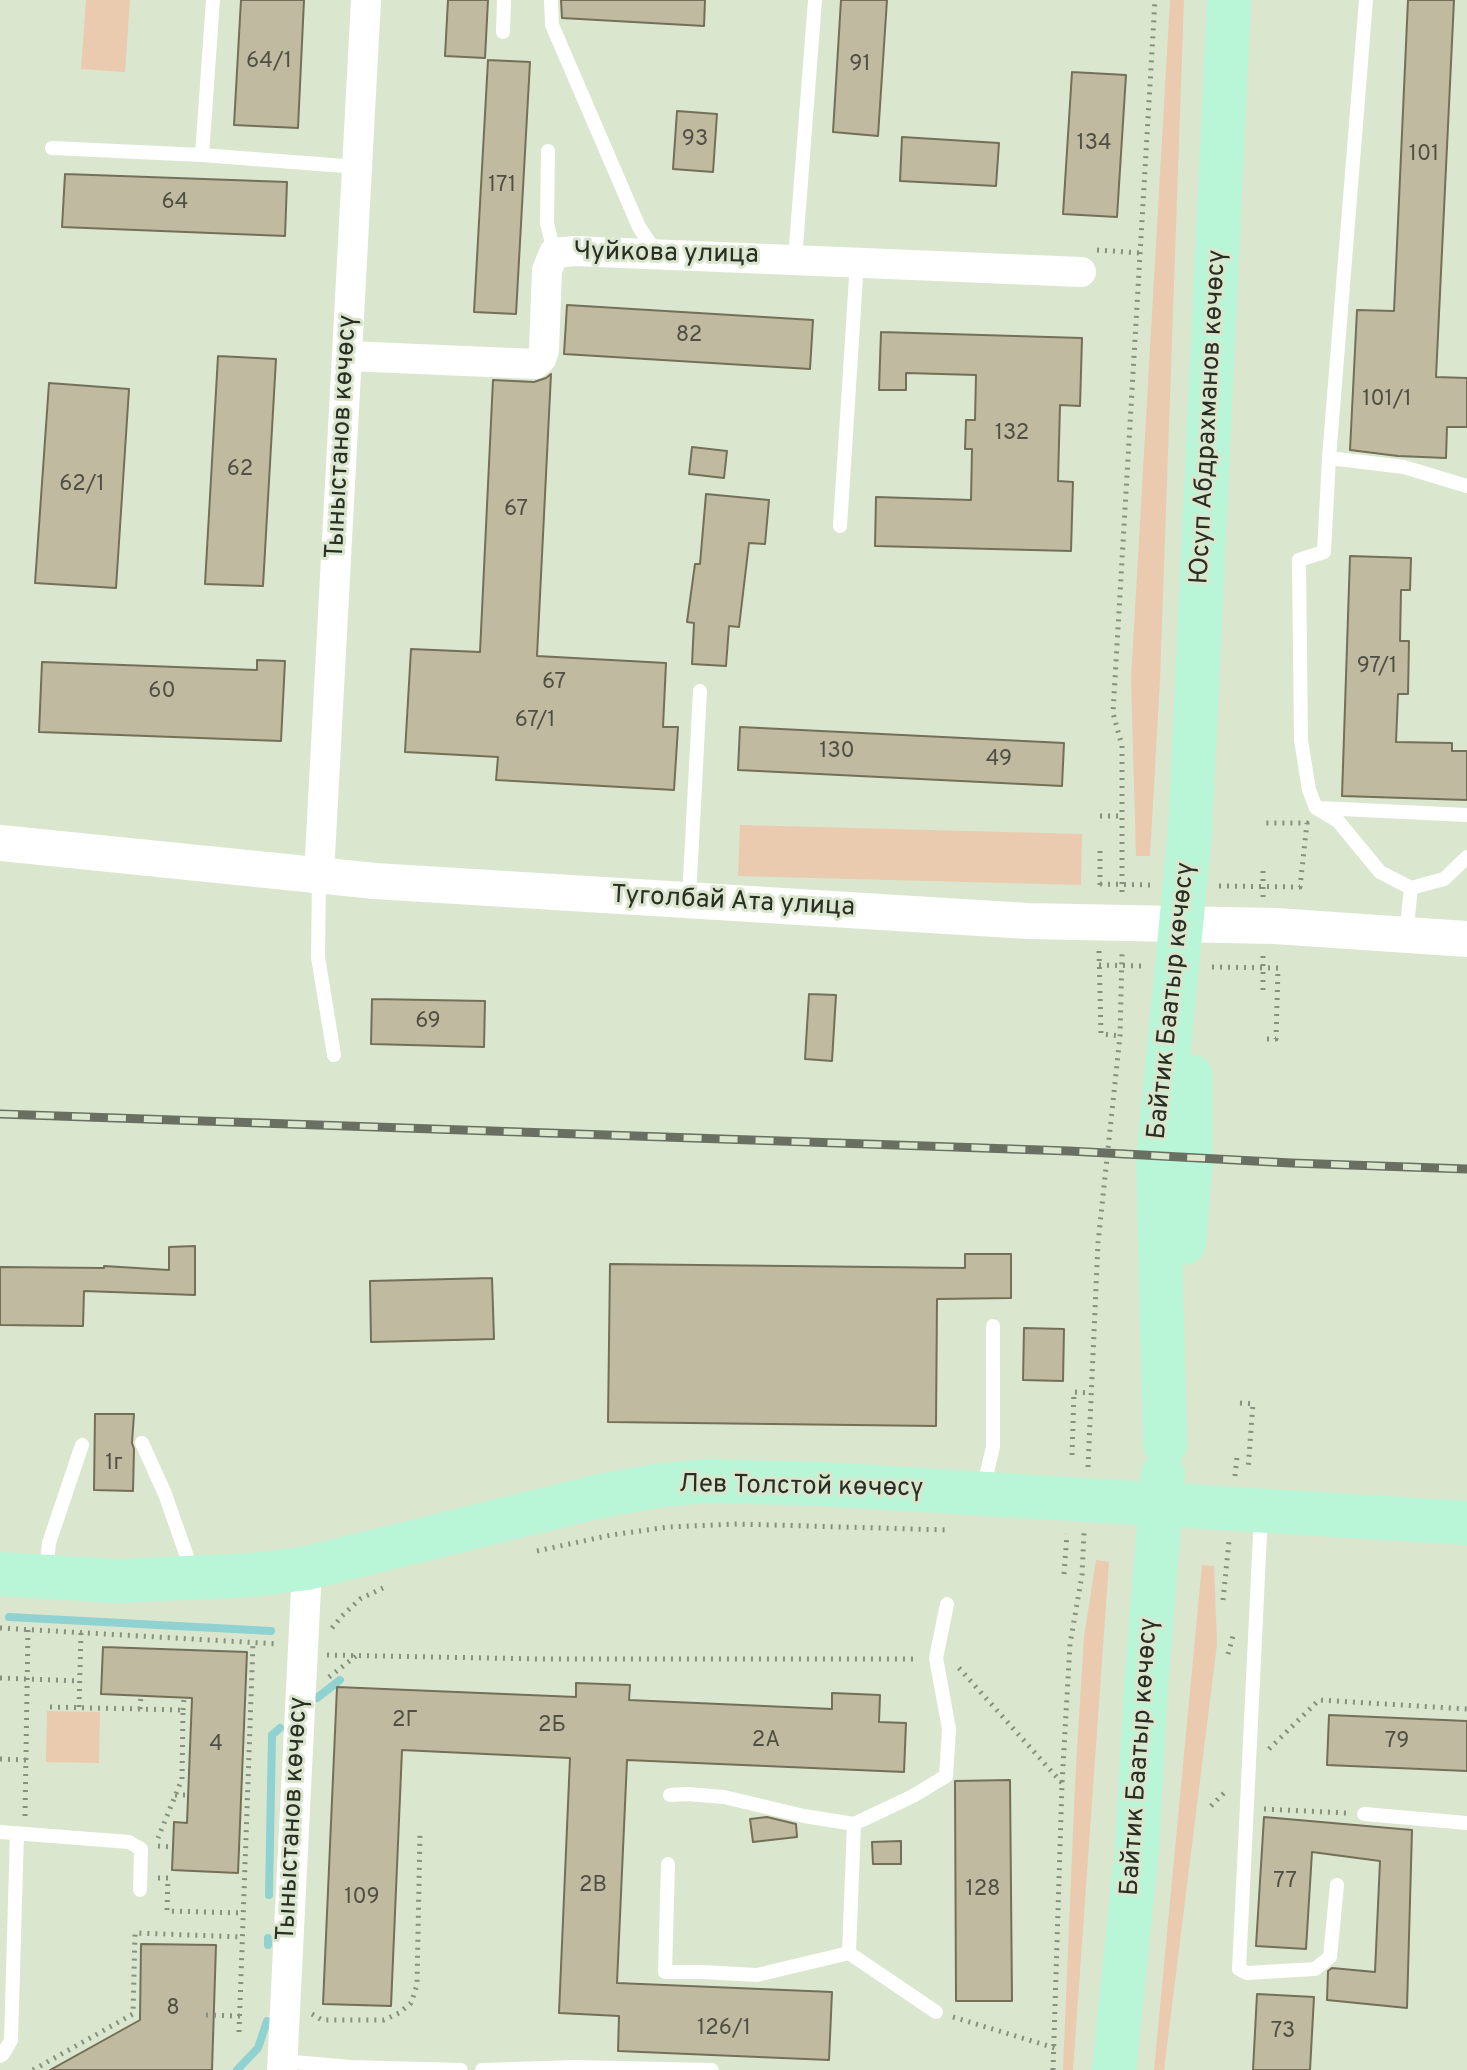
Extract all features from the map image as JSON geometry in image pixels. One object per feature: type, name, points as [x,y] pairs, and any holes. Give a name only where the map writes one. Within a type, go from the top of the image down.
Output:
[{"type":"main road","name":"Юсуп Абдрахманов көчөсү","points":[[1190,833],[1229,0]]},
{"type":"main road","name":"Байтик Баатыр көчөсү","points":[[1114,2070],[1137,1847],[1165,1444],[1158,1160],[1190,833]]},
{"type":"main road","name":"Лев Толстой көчөсү","points":[[0,1574],[117,1581],[194,1579],[307,1568],[600,1496],[661,1485],[708,1481],[823,1484],[982,1494],[1062,1516],[1255,1489],[1467,1523]]},
{"type":"street","name":"Тыныстанов көчөсү","points":[[319,875],[366,0]]},
{"type":"street","name":"Чуйкова улица","points":[[348,356],[535,364],[544,350],[547,270],[554,253],[575,251],[1081,272]]},
{"type":"street","name":"Туголбай Ата улица","points":[[0,843],[375,881],[1100,923],[1275,926],[1467,939]]},
{"type":"street","name":"Тыныстанов көчөсү","points":[[282,2066],[307,1568]]},
{"type":"lane","points":[[202,155],[213,0]]},
{"type":"lane","points":[[503,32],[504,0]]},
{"type":"lane","points":[[551,0],[552,25],[639,227],[657,254]]},
{"type":"lane","points":[[795,259],[815,0]]},
{"type":"lane","points":[[1366,0],[1324,552],[1299,560],[1301,740],[1309,790],[1316,808],[1338,821],[1380,872],[1411,888],[1444,879],[1467,857]]},
{"type":"lane","points":[[52,148],[357,167]]},
{"type":"lane","points":[[548,151],[547,223],[554,253]]},
{"type":"lane","points":[[840,526],[857,262]]},
{"type":"lane","points":[[1329,458],[1404,467],[1467,486]]},
{"type":"lane","points":[[689,900],[700,691]]},
{"type":"lane","points":[[1316,808],[1467,815]]},
{"type":"lane","points":[[319,875],[318,957],[334,1055]]},
{"type":"lane","points":[[1406,935],[1411,888]]},
{"type":"lane","points":[[982,1494],[993,1447],[993,1326]]},
{"type":"lane","points":[[142,1443],[165,1494],[194,1579]]},
{"type":"lane","points":[[46,1576],[49,1543],[82,1445]]},
{"type":"lane","points":[[1255,1489],[1248,1809],[1239,1969],[1247,1973],[1315,1969],[1330,1957],[1337,1885]]},
{"type":"lane","points":[[670,1795],[724,1797],[854,1824],[913,1796],[946,1776],[949,1729],[936,1658],[947,1604]]},
{"type":"lane","points":[[1364,1814],[1467,1823]]},
{"type":"lane","points":[[849,1953],[854,1824]]},
{"type":"lane","points":[[0,1832],[129,1842],[141,1849],[140,1884]]},
{"type":"lane","points":[[0,2056],[11,2040],[21,1833]]},
{"type":"lane","points":[[668,1864],[665,1972],[757,1975],[849,1953],[936,2012]]},
{"type":"lane","points":[[282,2066],[461,2070]]},
{"type":"lane","points":[[482,2070],[574,2067],[710,2070]]},
{"type":"path","points":[[1122,873],[1122,746],[1113,713],[1155,0]]},
{"type":"path","points":[[1100,816],[1122,816]]},
{"type":"path","points":[[1266,823],[1307,823],[1300,887]]},
{"type":"path","points":[[1100,850],[1100,884]]},
{"type":"path","points":[[1099,965],[1101,1034],[1120,1036]]},
{"type":"path","points":[[1261,1039],[1276,1039],[1278,968]]},
{"type":"path","points":[[1090,1443],[1098,1243],[1120,1036],[1122,980]]},
{"type":"path","points":[[1072,1455],[1074,1392],[1091,1393]]},
{"type":"path","points":[[1240,1403],[1253,1404],[1255,1489]]},
{"type":"path","points":[[1062,1516],[1064,1574]]},
{"type":"path","points":[[536,1551],[668,1527],[737,1524],[957,1530]]},
{"type":"path","points":[[1053,2070],[1062,1784],[1070,1644],[1082,1575]]},
{"type":"path","points":[[325,1638],[360,1599],[398,1584]]},
{"type":"path","points":[[0,1628],[280,1644]]},
{"type":"path","points":[[21,1833],[26,1760],[28,1629]]},
{"type":"path","points":[[79,1707],[81,1632]]},
{"type":"path","points":[[239,2032],[253,1643]]},
{"type":"path","points":[[317,1655],[541,1659],[950,1658],[1062,1784]]},
{"type":"path","points":[[323,1681],[357,1656]]},
{"type":"path","points":[[0,1678],[80,1681]]},
{"type":"path","points":[[140,1709],[141,1696]]},
{"type":"path","points":[[154,1846],[182,1779],[184,1698]]},
{"type":"path","points":[[1364,1814],[1211,1806],[1319,1700],[1467,1709]]},
{"type":"path","points":[[50,1707],[183,1710]]},
{"type":"path","points":[[0,1759],[26,1760]]},
{"type":"path","points":[[175,1795],[188,1795]]},
{"type":"path","points":[[305,2007],[322,2020],[384,2020],[411,2003],[417,1985],[420,1833]]},
{"type":"path","points":[[140,1884],[168,1878],[167,1911],[243,1913]]},
{"type":"path","points":[[33,2070],[133,2014],[135,1933],[243,1937]]},
{"type":"path","points":[[936,2012],[1055,2048]]},
{"type":"path","points":[[206,2015],[240,2016]]},
{"type":"shaded area","points":[[86,0],[130,0],[125,72],[81,69]]},
{"type":"shaded area","points":[[1170,0],[1184,0],[1160,680],[1150,856],[1136,856],[1131,679]]},
{"type":"shaded area","points":[[740,825],[1082,834],[1081,885],[738,876]]},
{"type":"shaded area","points":[[1096,1560],[1109,1562],[1073,2070],[1063,2070],[1084,1637]]},
{"type":"shaded area","points":[[1202,1565],[1214,1566],[1217,1644],[1164,2070],[1154,2070]]},
{"type":"shaded area","points":[[47,1711],[100,1712],[99,1763],[46,1762]]},
{"type":"building","points":[[241,0],[304,0],[298,128],[234,125]]},
{"type":"building","points":[[448,0],[488,0],[485,58],[445,56]]},
{"type":"building","points":[[561,0],[705,0],[704,26],[562,18]]},
{"type":"building","points":[[841,0],[887,0],[878,136],[833,132]]},
{"type":"building","points":[[1408,0],[1454,0],[1436,377],[1467,378],[1467,427],[1447,427],[1446,458],[1350,450],[1357,310],[1394,311]]},
{"type":"building","points":[[488,60],[530,62],[516,314],[474,312]]},
{"type":"building","points":[[1072,72],[1126,75],[1117,217],[1063,214]]},
{"type":"building","points":[[677,111],[717,114],[713,172],[673,169]]},
{"type":"building","points":[[902,137],[999,143],[996,186],[900,181]]},
{"type":"building","points":[[65,174],[287,182],[285,236],[62,227]]},
{"type":"building","points":[[567,305],[813,320],[810,369],[564,354]]},
{"type":"building","points":[[881,332],[1082,338],[1080,406],[1060,405],[1058,481],[1073,482],[1071,551],[875,546],[876,497],[971,500],[972,449],[965,449],[966,420],[975,420],[976,375],[906,373],[906,390],[879,390]]},
{"type":"building","points":[[218,356],[276,359],[263,586],[205,584]]},
{"type":"building","points":[[551,374],[537,656],[666,663],[663,727],[678,727],[674,790],[496,780],[498,757],[405,752],[411,649],[480,652],[493,380],[534,382]]},
{"type":"building","points":[[49,383],[129,389],[116,588],[35,583]]},
{"type":"building","points":[[692,447],[727,451],[724,478],[689,474]]},
{"type":"building","points":[[706,494],[769,500],[765,544],[749,543],[739,627],[729,626],[726,666],[692,664],[694,623],[687,622],[695,564],[700,564]]},
{"type":"building","points":[[1350,556],[1411,558],[1410,590],[1401,590],[1400,641],[1409,641],[1408,694],[1398,694],[1396,742],[1452,743],[1452,751],[1467,751],[1467,800],[1342,796]]},
{"type":"building","points":[[257,660],[285,661],[281,741],[39,732],[42,662],[257,670]]},
{"type":"building","points":[[740,727],[1064,743],[1062,786],[738,770]]},
{"type":"building","points":[[809,994],[836,995],[832,1061],[805,1059]]},
{"type":"building","points":[[372,999],[485,1001],[484,1047],[371,1044]]},
{"type":"building","points":[[195,1246],[195,1295],[84,1291],[83,1326],[0,1325],[0,1267],[104,1266],[169,1270],[169,1247]]},
{"type":"building","points":[[965,1254],[1011,1254],[1011,1298],[937,1299],[936,1426],[608,1422],[610,1264],[965,1268]]},
{"type":"building","points":[[492,1278],[494,1339],[371,1342],[370,1281]]},
{"type":"building","points":[[1024,1328],[1064,1329],[1063,1381],[1023,1380]]},
{"type":"building","points":[[95,1414],[134,1414],[133,1491],[94,1490]]},
{"type":"building","points":[[103,1647],[247,1652],[238,1873],[172,1870],[174,1822],[187,1823],[192,1698],[101,1694]]},
{"type":"building","points":[[576,1683],[630,1685],[629,1700],[832,1709],[832,1693],[880,1695],[879,1722],[906,1723],[904,1772],[627,1760],[617,1983],[832,1992],[829,2060],[618,2051],[619,2016],[559,2013],[570,1758],[402,1750],[391,2006],[323,2004],[337,1687],[576,1697]]},
{"type":"building","points":[[1329,1715],[1467,1721],[1467,1771],[1327,1765]]},
{"type":"building","points":[[1010,1780],[1012,2001],[956,2001],[955,1781]]},
{"type":"building","points":[[767,1817],[796,1824],[797,1837],[753,1842],[750,1819]]},
{"type":"building","points":[[1264,1817],[1412,1830],[1407,2008],[1327,2000],[1328,1971],[1332,1968],[1375,1972],[1380,1861],[1312,1852],[1306,1949],[1256,1946]]},
{"type":"building","points":[[901,1841],[901,1864],[873,1864],[872,1842]]},
{"type":"building","points":[[141,1944],[216,1945],[212,2070],[50,2070],[140,2020]]},
{"type":"building","points":[[1257,1994],[1314,1997],[1310,2070],[1253,2070]]},
{"type":"waterway","points":[[9,1617],[271,1631]]},
{"type":"waterway","points":[[317,1698],[340,1680]]},
{"type":"waterway","points":[[269,1895],[272,1735],[280,1728]]},
{"type":"waterway","points":[[268,1938],[268,1945]]},
{"type":"waterway","points":[[237,2070],[258,2048],[267,2021]]},
{"type":"railway","points":[[0,1114],[1069,1151],[1467,1169]]}]
